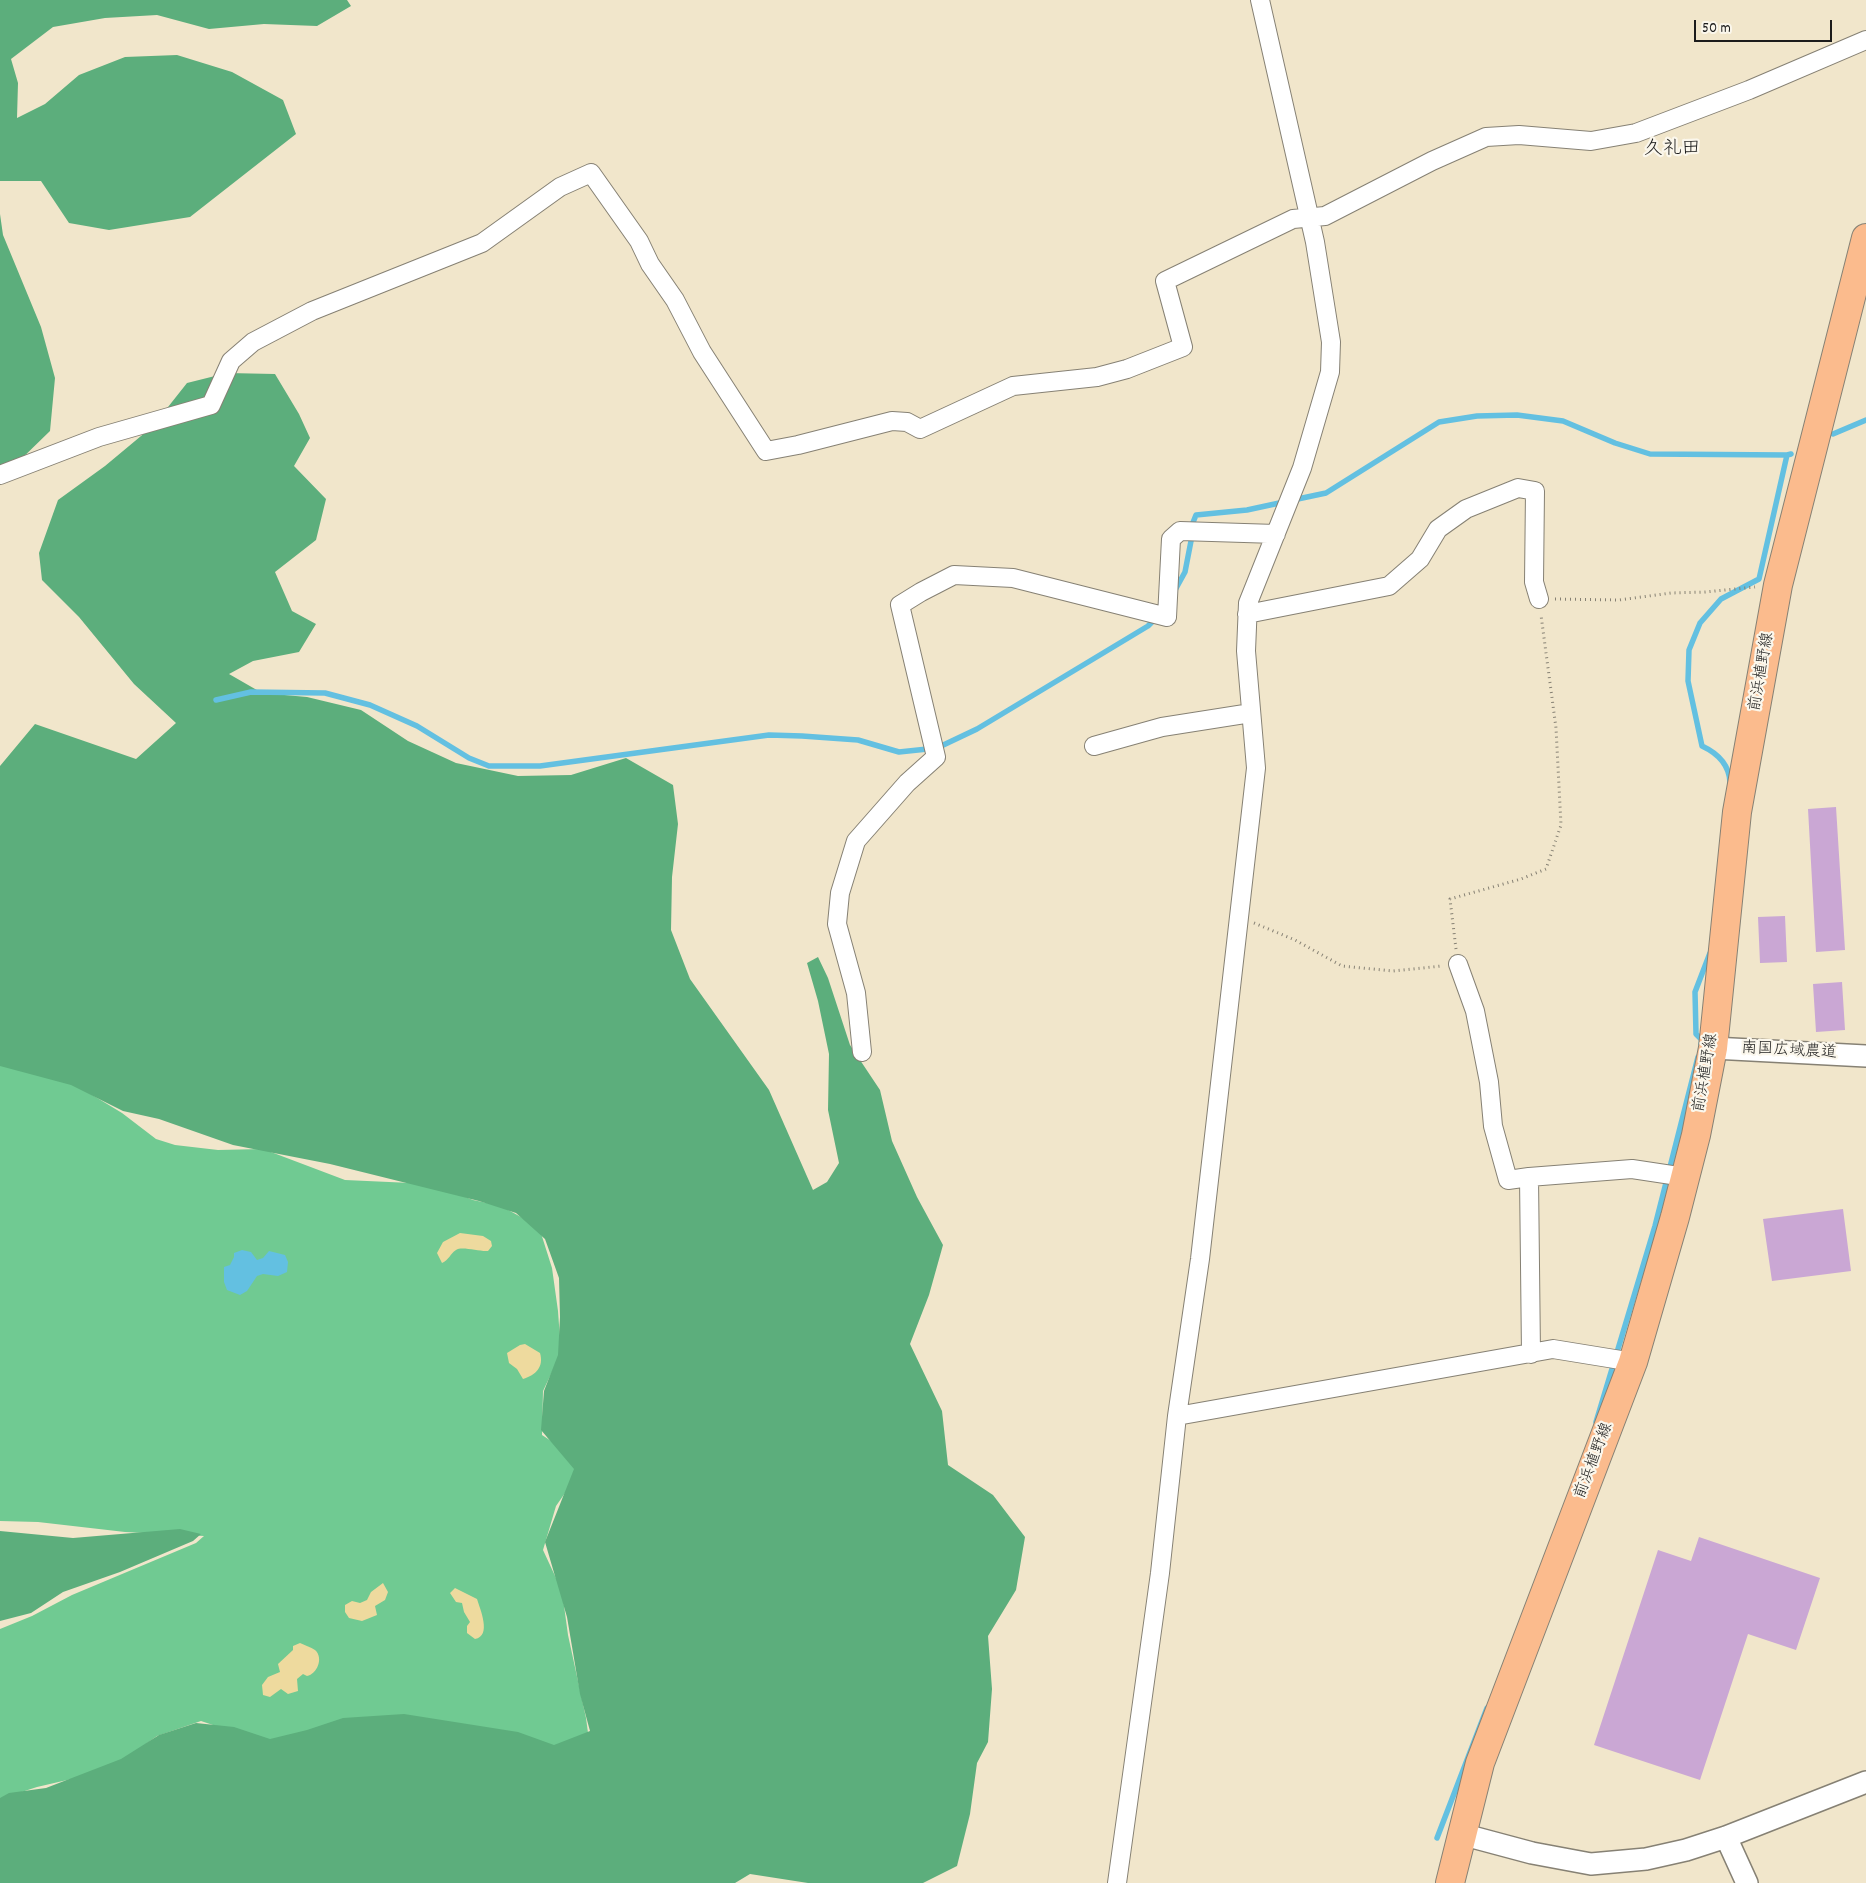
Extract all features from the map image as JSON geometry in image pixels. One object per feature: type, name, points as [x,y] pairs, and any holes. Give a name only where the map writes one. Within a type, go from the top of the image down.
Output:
[{"type":"main road","name":"前浜植野線","points":[[1450,1883],[1480,1763],[1633,1362],[1696,1135],[1712,1048],[1737,812],[1778,585],[1866,238]]},
{"type":"street","points":[[1117,1883],[1160,1573],[1177,1416],[1200,1259],[1256,768],[1246,651],[1248,603],[1302,468],[1330,372],[1331,342],[1310,217],[1260,0]]},
{"type":"street","points":[[0,475],[99,437],[211,405],[231,361],[252,342],[312,311],[482,243],[560,187],[591,174],[639,241],[650,264],[675,300],[702,352],[766,450],[798,445],[892,421],[907,422],[920,429],[1013,386],[1096,377],[1127,369],[1183,347],[1165,281],[1293,219],[1325,216],[1432,161],[1486,137],[1519,134],[1591,141],[1636,133],[1749,90],[1866,40]]},
{"type":"street","points":[[1247,614],[1389,586],[1420,559],[1438,529],[1466,509],[1518,488],[1536,491],[1534,582],[1539,599]]},
{"type":"street","points":[[862,1052],[856,993],[837,924],[840,894],[856,841],[907,783],[936,757],[900,605],[954,575],[1012,578],[1166,617],[1172,539],[1180,531],[1276,534]]},
{"type":"street","points":[[1094,746],[1162,727],[1251,713]]},
{"type":"street","points":[[1458,964],[1475,1011],[1489,1082],[1493,1126],[1508,1180],[1632,1169],[1685,1178]]},
{"type":"street","name":"南国広域農道","points":[[1712,1048],[1866,1056]]},
{"type":"street","points":[[1529,1177],[1531,1354]]},
{"type":"street","points":[[1177,1416],[1553,1349],[1633,1362]]},
{"type":"street","points":[[1461,1834],[1532,1853],[1591,1864],[1646,1859],[1686,1850],[1726,1837],[1866,1782]]},
{"type":"street","points":[[1726,1837],[1747,1883]]},
{"type":"path","points":[[1240,917],[1295,940],[1342,966],[1393,972],[1458,964],[1450,899],[1521,879],[1546,869],[1561,825],[1556,728],[1539,599],[1619,600],[1671,592],[1705,592],[1778,585]]},
{"type":"green space","points":[[0,0],[347,0],[351,6],[317,26],[264,24],[209,29],[157,15],[105,18],[53,27],[11,59],[18,83],[17,118],[45,104],[79,75],[125,57],[177,55],[232,72],[283,100],[296,134],[190,217],[109,230],[69,223],[41,181],[0,181]]},
{"type":"green space","points":[[0,214],[3,235],[41,327],[55,378],[50,431],[13,467],[0,469]]},
{"type":"green space","points":[[227,373],[275,374],[299,414],[310,438],[294,466],[326,499],[316,540],[275,572],[292,611],[316,624],[299,652],[253,661],[229,674],[262,693],[307,697],[361,710],[408,741],[456,763],[518,776],[571,775],[626,758],[673,785],[678,824],[672,877],[671,930],[690,979],[769,1090],[813,1190],[827,1182],[839,1163],[828,1110],[829,1054],[818,1001],[807,963],[818,957],[828,978],[850,1045],[880,1090],[892,1141],[917,1197],[943,1245],[929,1295],[910,1344],[942,1411],[948,1465],[993,1495],[1025,1537],[1016,1590],[988,1636],[992,1689],[988,1742],[977,1763],[970,1814],[957,1866],[923,1883],[808,1883],[750,1874],[735,1883],[0,1883],[0,1798],[9,1793],[46,1788],[121,1759],[159,1735],[196,1723],[234,1727],[270,1739],[307,1730],[343,1718],[404,1714],[518,1732],[554,1745],[590,1731],[580,1694],[567,1617],[545,1542],[574,1469],[541,1430],[544,1391],[558,1355],[560,1317],[559,1278],[545,1239],[516,1213],[479,1201],[330,1164],[233,1145],[159,1119],[123,1111],[71,1085],[0,1066],[0,766],[35,724],[136,759],[176,723],[134,684],[79,617],[42,580],[39,553],[58,500],[105,466],[153,426],[187,383]]},
{"type":"green space","points":[[0,1062],[46,1067],[122,1113],[156,1139],[175,1145],[218,1150],[263,1149],[345,1180],[433,1184],[473,1200],[501,1206],[539,1227],[552,1268],[561,1353],[543,1391],[542,1435],[580,1460],[581,1470],[556,1506],[543,1550],[562,1591],[568,1635],[586,1718],[588,1733],[574,1746],[300,1736],[257,1743],[243,1735],[201,1721],[157,1736],[121,1762],[80,1777],[37,1787],[0,1799],[0,1629],[32,1616],[72,1595],[196,1543],[204,1536],[125,1532],[38,1522],[0,1521]]},
{"type":"green space","points":[[180,1529],[201,1534],[193,1541],[120,1572],[63,1592],[31,1613],[0,1621],[0,1531],[73,1538]]},
{"type":"sand","points":[[460,1233],[483,1236],[491,1241],[492,1246],[488,1251],[456,1250],[442,1263],[437,1253],[443,1242]]},
{"type":"sand","points":[[525,1344],[540,1353],[541,1362],[535,1373],[523,1379],[517,1369],[509,1363],[507,1353]]},
{"type":"sand","points":[[383,1583],[388,1592],[385,1600],[375,1606],[377,1615],[362,1621],[349,1618],[345,1612],[345,1605],[352,1601],[360,1603],[367,1600],[371,1592]]},
{"type":"sand","points":[[455,1588],[477,1599],[484,1622],[483,1633],[480,1637],[475,1639],[467,1633],[467,1626],[470,1622],[464,1612],[462,1603],[456,1602],[450,1593]]},
{"type":"sand","points":[[300,1643],[318,1653],[319,1661],[314,1672],[307,1676],[303,1674],[297,1679],[298,1691],[288,1694],[281,1689],[270,1697],[263,1695],[262,1685],[268,1677],[280,1672],[278,1664],[293,1650],[293,1646]]},
{"type":"water","points":[[242,1250],[251,1252],[257,1260],[263,1258],[269,1251],[285,1255],[288,1262],[287,1272],[278,1276],[263,1274],[257,1276],[247,1291],[240,1295],[227,1290],[224,1282],[224,1267],[230,1265],[234,1253]]},
{"type":"building","points":[[1836,807],[1845,950],[1816,952],[1808,809]]},
{"type":"building","points":[[1785,916],[1787,962],[1760,963],[1758,917]]},
{"type":"building","points":[[1842,982],[1845,1030],[1816,1032],[1813,984]]},
{"type":"building","points":[[1843,1209],[1851,1271],[1772,1281],[1763,1219]]},
{"type":"building","points":[[1699,1537],[1820,1578],[1796,1650],[1748,1634],[1700,1780],[1594,1745],[1658,1550],[1691,1561]]},
{"type":"waterway","points":[[1293,500],[1326,493],[1439,422],[1477,416],[1517,415],[1563,421],[1615,443],[1650,454],[1791,454]]},
{"type":"waterway","points":[[1833,434],[1866,420]]},
{"type":"waterway","points":[[1730,782],[1725,765],[1713,752],[1702,746],[1688,681],[1689,650],[1700,623],[1721,599],[1759,579],[1787,455]]},
{"type":"waterway","points":[[1174,592],[1185,572],[1191,541],[1190,530],[1196,515],[1247,510],[1284,502]]},
{"type":"waterway","points":[[216,700],[251,692],[325,693],[370,705],[417,726],[469,758],[489,766],[540,766],[769,735],[858,740],[899,752],[937,748],[977,729],[1148,626],[1156,618]]},
{"type":"waterway","points":[[1701,1044],[1702,1040],[1696,1034],[1695,992],[1710,953]]},
{"type":"waterway","points":[[1596,1422],[1655,1226],[1698,1057]]},
{"type":"waterway","points":[[1437,1838],[1487,1708]]},
{"type":"district","name":"久礼田","points":[[1672,150]]}]
